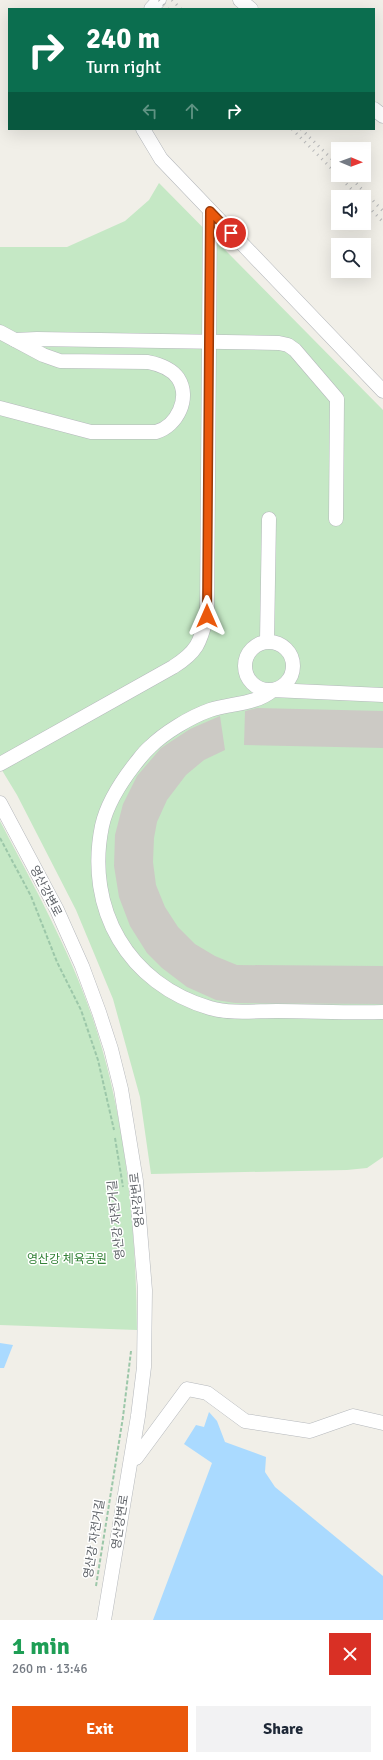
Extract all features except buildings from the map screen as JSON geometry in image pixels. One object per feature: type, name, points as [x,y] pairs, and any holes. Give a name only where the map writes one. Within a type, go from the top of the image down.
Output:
[{"type":"street","points":[[152,8],[159,0]]},
{"type":"street","points":[[240,0],[250,8]]},
{"type":"street","points":[[375,110],[383,116]]},
{"type":"street","points":[[144,130],[161,159],[383,391]]},
{"type":"street","points":[[0,764],[173,667],[188,657],[196,648],[202,635],[207,616],[210,211]]},
{"type":"street","points":[[0,332],[43,355],[60,361],[148,362],[159,365],[177,377],[182,387],[183,399],[180,411],[172,423],[165,430],[156,432],[91,432],[0,408]]},
{"type":"street","points":[[15,340],[37,339],[279,343],[288,345],[295,350],[337,399],[336,519]]},
{"type":"street","points":[[267,641],[269,519]]},
{"type":"street","points":[[383,695],[273,690],[258,688],[252,683],[245,669],[248,654],[259,644],[267,641],[274,642],[287,649],[293,663],[293,670],[286,683],[273,690],[267,695],[255,700],[209,710],[178,726],[149,747],[123,779],[113,797],[102,824],[98,858],[99,885],[104,910],[117,937],[149,976],[176,993],[210,1008],[223,1010],[383,1012]]},
{"type":"street","name":"영산강변로","points":[[0,803],[57,910],[82,966],[99,1012],[111,1049],[121,1089],[136,1181],[145,1290],[144,1367],[138,1416],[104,1620]]},
{"type":"street","points":[[136,1458],[187,1388],[207,1393],[245,1421],[310,1430],[353,1416],[383,1423]]},
{"type":"path","name":"영산강 자전거길","points":[[0,838],[31,896],[57,962],[81,1010],[98,1060],[114,1129],[123,1191]]},
{"type":"path","name":"영산강 자전거길","points":[[95,1588],[123,1417],[131,1348]]},
{"type":"green space","points":[[159,183],[383,410],[383,1157],[367,1168],[347,1170],[151,1174],[140,1097],[113,999],[76,910],[17,795],[0,767],[0,247],[67,247],[125,221],[149,200]]},
{"type":"green space","name":"영산강 체육공원","points":[[0,821],[44,905],[71,963],[94,1022],[103,1052],[119,1120],[129,1190],[135,1260],[137,1330],[0,1325]]},
{"type":"water","points":[[0,1343],[13,1345],[4,1368],[0,1368]]},
{"type":"water","points":[[209,1412],[217,1421],[225,1442],[266,1457],[265,1472],[275,1487],[383,1576],[383,1620],[153,1620],[212,1463],[184,1444],[196,1425],[204,1427]]},
{"type":"railway","points":[[159,0],[167,8]]},
{"type":"railway","points":[[172,0],[180,8]]},
{"type":"railway","points":[[293,130],[331,168]]},
{"type":"railway","points":[[302,130],[331,158]]},
{"type":"railway","points":[[345,182],[352,190]]},
{"type":"railway","points":[[355,182],[383,211]]},
{"type":"railway","points":[[371,209],[383,222]]},
{"type":"route","points":[[207,616],[210,211],[231,233]]}]
